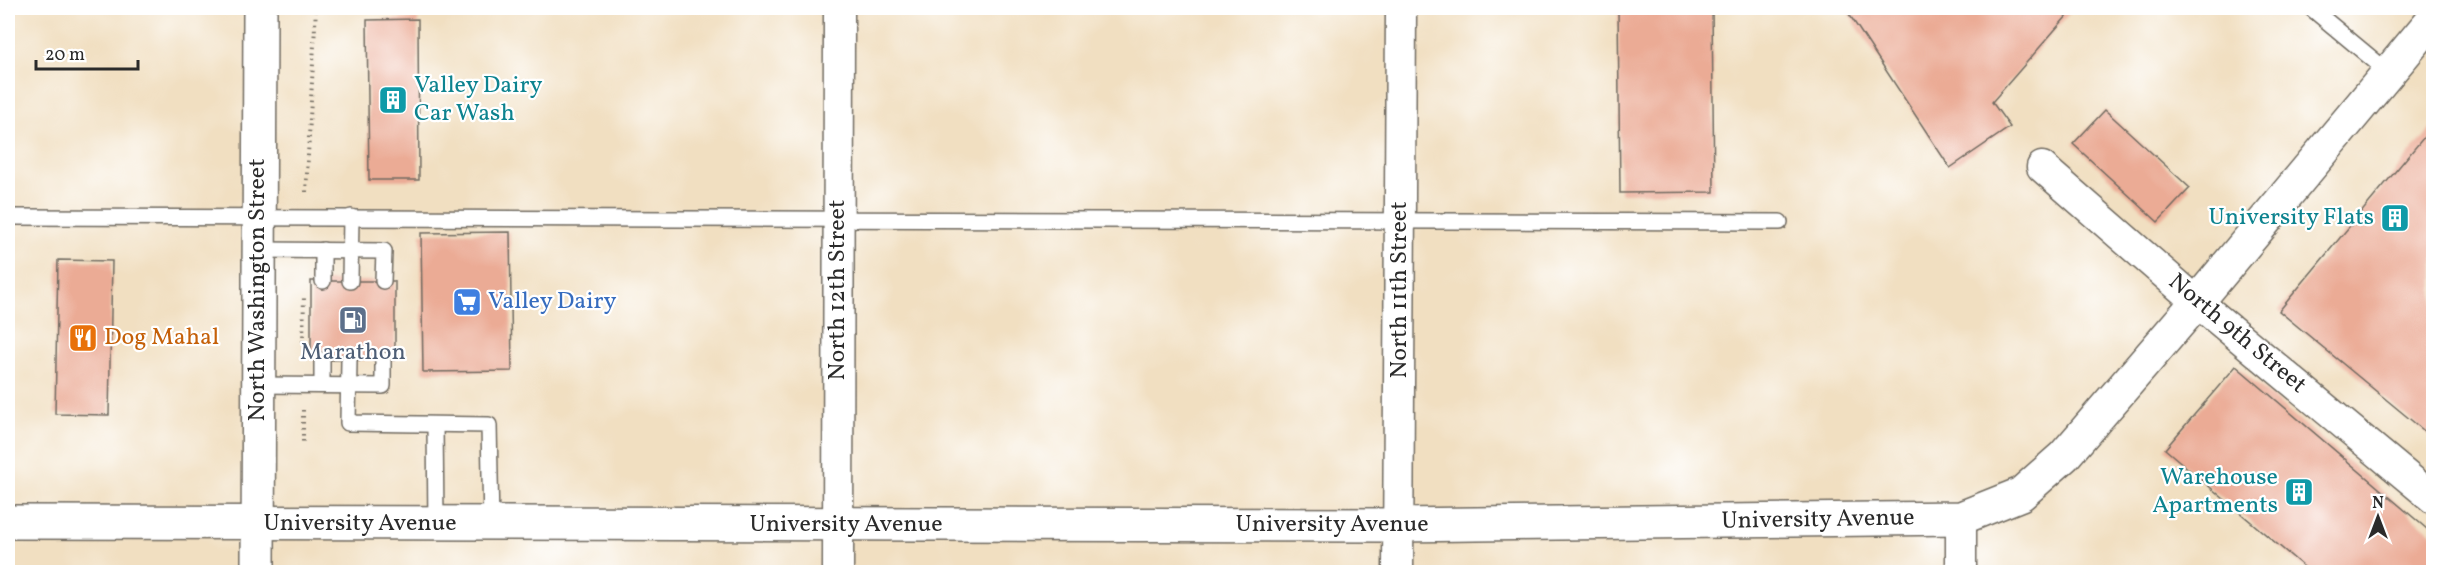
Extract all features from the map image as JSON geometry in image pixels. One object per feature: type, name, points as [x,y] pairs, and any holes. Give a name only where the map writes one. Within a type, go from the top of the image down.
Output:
[{"type":"street","name":"North Washington Street","points":[[258,573],[260,8]]},
{"type":"street","name":"North 12th Street","points":[[838,573],[839,8]]},
{"type":"street","name":"North 11th Street","points":[[1398,573],[1401,8]]},
{"type":"street","name":"University Avenue","points":[[8,522],[1399,525],[1961,518],[2021,494],[2064,456],[2197,302],[2433,18]]},
{"type":"street","name":"North 9th Street","points":[[2042,167],[2197,302],[2433,499]]},
{"type":"street","points":[[1960,573],[1961,518]]},
{"type":"lane","points":[[2311,8],[2388,72]]},
{"type":"lane","points":[[8,217],[1780,222]]},
{"type":"lane","points":[[350,280],[351,217]]},
{"type":"lane","points":[[259,250],[384,251],[383,280]]},
{"type":"lane","points":[[322,280],[323,250]]},
{"type":"lane","points":[[322,360],[322,385]]},
{"type":"lane","points":[[349,360],[348,423],[489,425],[491,524]]},
{"type":"lane","points":[[258,385],[383,386],[383,360]]},
{"type":"lane","points":[[435,425],[436,523]]},
{"type":"building","points":[[1618,8],[1712,8],[1714,192],[1620,193]]},
{"type":"building","points":[[1845,8],[2074,8],[1992,102],[2010,127],[1950,168]]},
{"type":"building","name":"Valley Dairy Car Wash","points":[[418,19],[419,180],[369,180],[367,20]]},
{"type":"building","points":[[2105,110],[2190,188],[2158,222],[2073,144]]},
{"type":"building","name":"University Flats","points":[[2434,125],[2434,439],[2279,311]]},
{"type":"building","name":"Valley Dairy","points":[[510,232],[512,371],[423,372],[421,233]]},
{"type":"building","name":"Dog Mahal","points":[[58,260],[112,261],[109,415],[55,414]]},
{"type":"building","name":"Marathon","points":[[311,281],[395,281],[395,360],[311,360]]},
{"type":"building","name":"Warehouse Apartments","points":[[2236,366],[2434,535],[2434,572],[2310,572],[2165,449]]},
{"type":"place","name":"Valley Dairy Car Wash","points":[[393,100]]},
{"type":"place","name":"University Flats","points":[[2395,218]]},
{"type":"place","name":"Valley Dairy","points":[[467,302]]},
{"type":"place","name":"Marathon","points":[[353,320]]},
{"type":"place","name":"Dog Mahal","points":[[83,338]]},
{"type":"place","name":"Warehouse Apartments","points":[[2299,492]]}]
